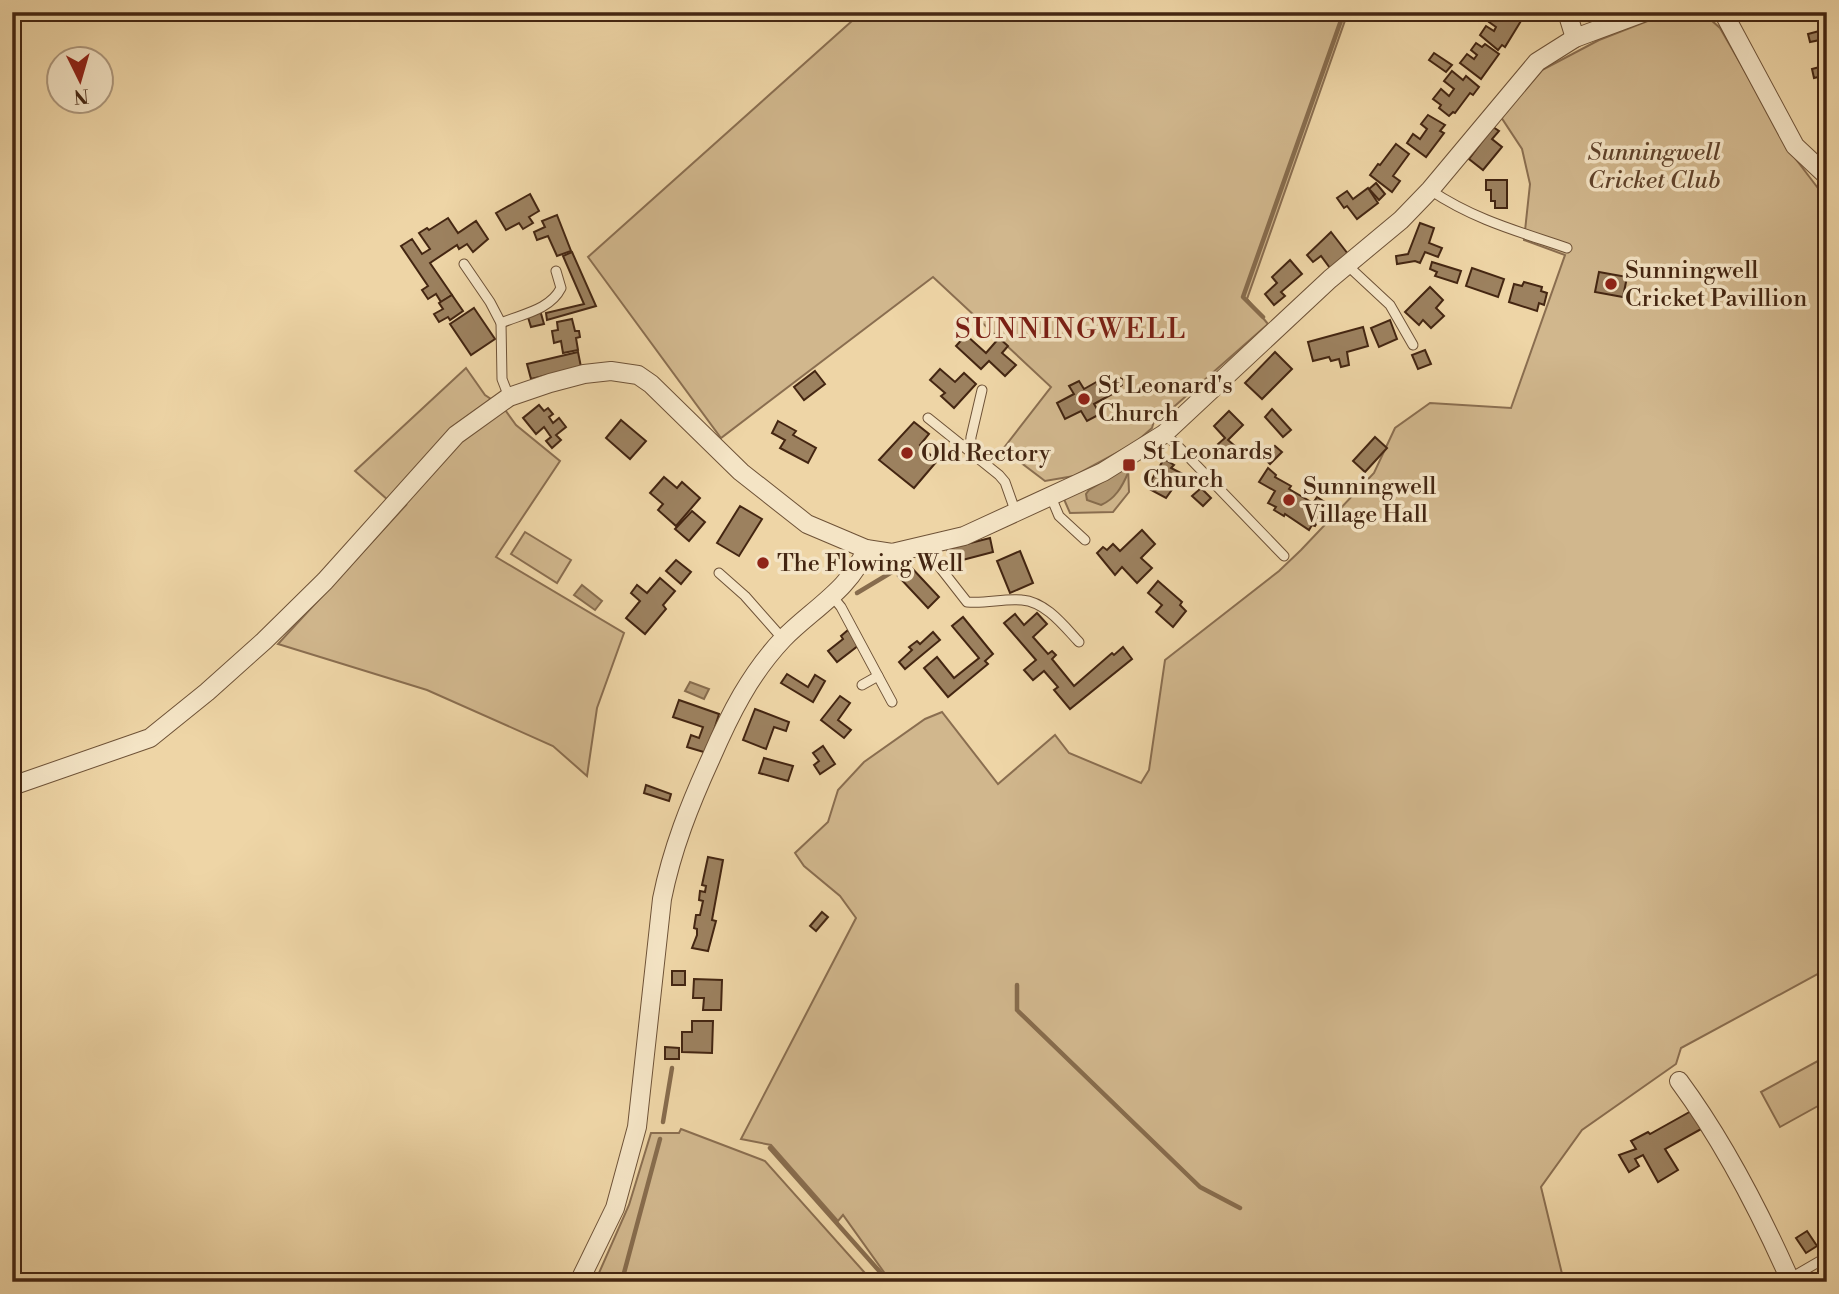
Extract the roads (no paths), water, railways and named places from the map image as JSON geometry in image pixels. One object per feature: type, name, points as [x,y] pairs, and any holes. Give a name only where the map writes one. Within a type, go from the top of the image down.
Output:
[{"type":"street","points":[[1567,12],[1575,38]]},
{"type":"street","points":[[12,786],[150,738],[264,641],[326,582],[456,435],[509,397],[550,383],[584,374],[611,372],[638,375],[651,384],[772,499],[807,524],[866,550],[892,553],[964,536],[1051,497],[1103,472],[1164,434],[1347,265],[1401,220],[1430,190],[1537,62],[1575,38],[1644,12]]},
{"type":"street","points":[[1723,12],[1795,146],[1827,176]]},
{"type":"street","points":[[579,1282],[615,1208],[637,1127],[662,899],[669,865],[685,816],[732,709],[747,683],[783,639],[854,573],[866,550]]},
{"type":"street","points":[[1679,1081],[1699,1107],[1731,1162],[1790,1280]]},
{"type":"lane","points":[[1430,190],[1455,207],[1483,220],[1567,248]]},
{"type":"lane","points":[[464,264],[501,323],[502,379],[509,397]]},
{"type":"lane","points":[[1347,265],[1390,305],[1413,345]]},
{"type":"lane","points":[[501,323],[549,304],[556,298],[561,288],[556,271]]},
{"type":"lane","points":[[970,451],[982,390]]},
{"type":"lane","points":[[928,418],[1005,482],[1016,513]]},
{"type":"lane","points":[[1164,434],[1252,520],[1284,556]]},
{"type":"lane","points":[[1051,497],[1059,516],[1085,540]]},
{"type":"lane","points":[[924,547],[965,606],[1021,599],[1030,601],[1041,606],[1079,642]]},
{"type":"lane","points":[[719,573],[745,596],[783,639]]},
{"type":"lane","points":[[832,596],[841,607],[892,702]]},
{"type":"lane","points":[[862,685],[878,676]]},
{"type":"lane","points":[[1790,1280],[1827,1257]]},
{"type":"waterway","points":[[1263,317],[1243,297],[1344,12]]},
{"type":"waterway","points":[[857,593],[902,566]]},
{"type":"waterway","points":[[1017,985],[1017,1010],[1200,1187],[1240,1208]]},
{"type":"waterway","points":[[663,1122],[672,1068]]},
{"type":"waterway","points":[[618,1282],[624,1273],[660,1139]]},
{"type":"waterway","points":[[770,1148],[889,1282]]},
{"type":"place","name":"Sunningwell Cricket Pavillion","points":[[1611,284]]},
{"type":"place","name":"St Leonard's Church","points":[[1084,399]]},
{"type":"place","name":"Old Rectory","points":[[907,453]]},
{"type":"place","name":"St Leonards Church","points":[[1129,465]]},
{"type":"place","name":"Sunningwell Village Hall","points":[[1289,500]]},
{"type":"place","name":"The Flowing Well","points":[[763,563]]},
{"type":"district","name":"SUNNINGWELL","points":[[1071,328]]},
{"type":"park label","name":"Sunningwell Cricket Club","points":[[1654,166]]}]
